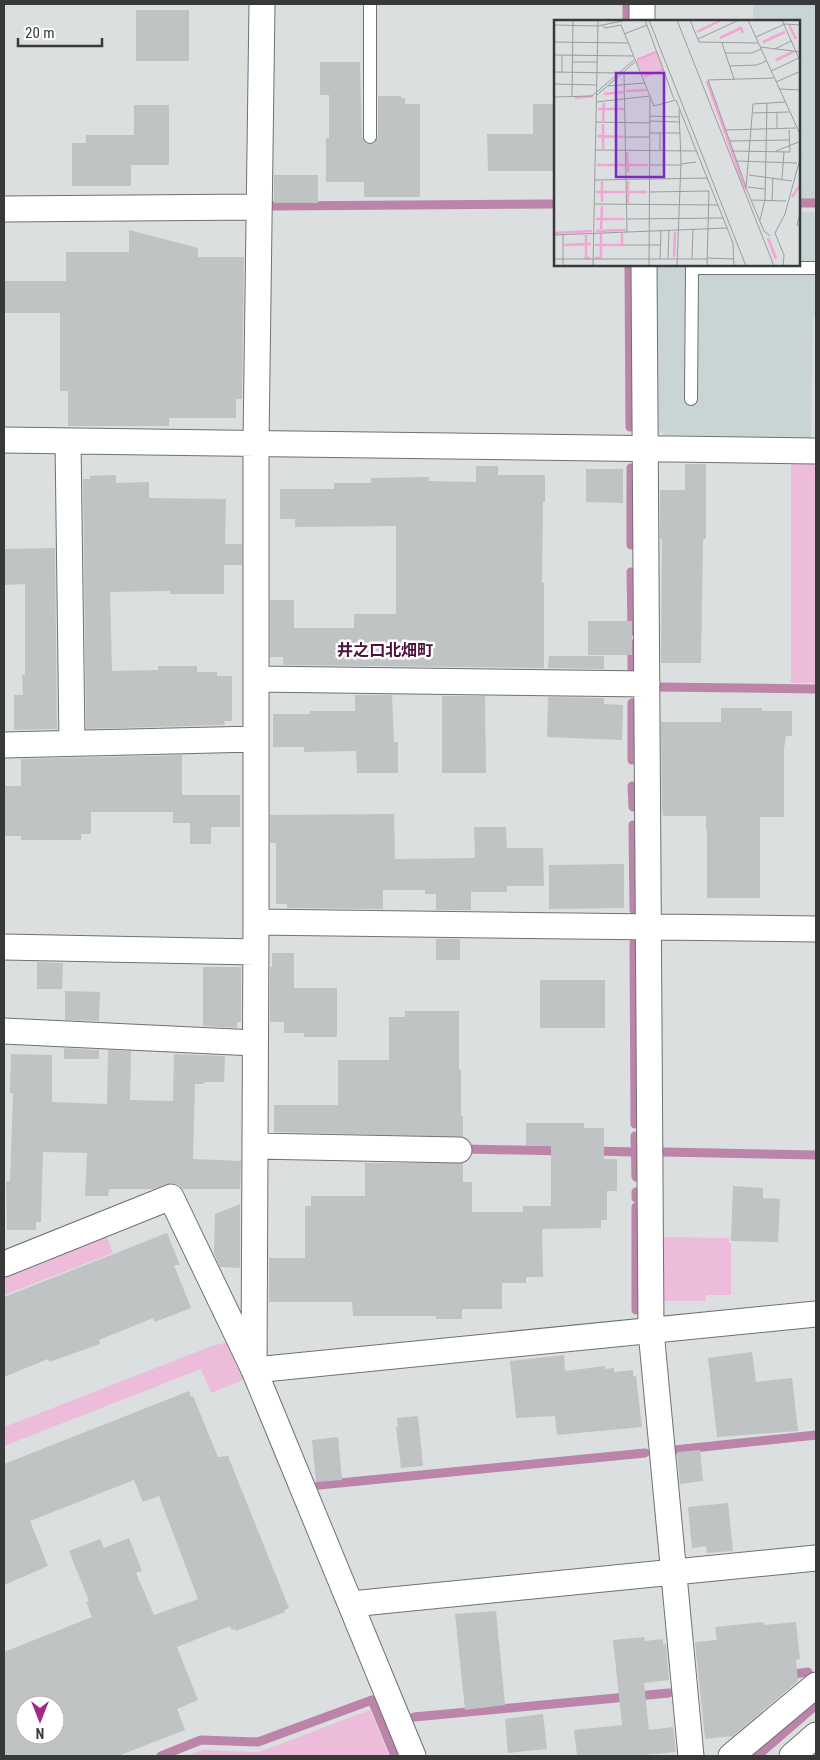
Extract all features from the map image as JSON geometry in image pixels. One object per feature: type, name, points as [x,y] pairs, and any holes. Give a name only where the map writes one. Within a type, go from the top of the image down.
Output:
[{"type":"street","points":[[254,1370],[256,443],[262,4]]},
{"type":"street","points":[[642,4],[642,20]]},
{"type":"street","points":[[4,209],[259,207]]},
{"type":"street","points":[[644,266],[651,1330],[691,1756]]},
{"type":"street","points":[[4,440],[816,451]]},
{"type":"street","points":[[68,441],[72,743]]},
{"type":"street","points":[[256,679],[646,684]]},
{"type":"street","points":[[4,745],[256,739]]},
{"type":"street","points":[[256,922],[816,929]]},
{"type":"street","points":[[4,947],[256,952]]},
{"type":"street","points":[[4,1031],[256,1043]]},
{"type":"street","points":[[255,1146],[459,1150]]},
{"type":"street","points":[[4,1264],[171,1197],[254,1370],[413,1756]]},
{"type":"street","points":[[254,1370],[816,1314]]},
{"type":"street","points":[[351,1604],[816,1558]]},
{"type":"street","points":[[732,1756],[816,1685]]},
{"type":"street","points":[[792,1756],[816,1735]]},
{"type":"lane","points":[[370,4],[370,137]]},
{"type":"lane","points":[[691,399],[692,268],[816,268]]},
{"type":"shaded area","points":[[753,4],[816,4],[816,200],[800,200],[800,20],[753,20]]},
{"type":"shaded area","points":[[800,212],[816,212],[816,318],[813,318],[811,438],[665,435],[655,427],[654,266],[800,266]]},
{"type":"shaded area","points":[[791,461],[816,461],[816,683],[791,683]]},
{"type":"shaded area","points":[[106,1235],[113,1253],[4,1295],[4,1275]]},
{"type":"shaded area","points":[[659,1237],[729,1238],[729,1243],[731,1243],[731,1295],[706,1295],[706,1301],[660,1301]]},
{"type":"shaded area","points":[[230,1341],[245,1379],[211,1393],[201,1369],[4,1446],[4,1427],[217,1344]]},
{"type":"shaded area","points":[[370,1710],[389,1756],[186,1756],[202,1750],[259,1752]]},
{"type":"building","points":[[136,10],[189,10],[189,61],[136,61]]},
{"type":"building","points":[[320,62],[360,62],[362,137],[366,144],[374,144],[378,137],[378,96],[401,96],[401,98],[405,98],[405,104],[420,104],[420,197],[364,197],[364,182],[326,182],[326,138],[329,138],[329,95],[320,95]]},
{"type":"building","points":[[533,104],[554,104],[554,171],[488,171],[487,134],[533,134]]},
{"type":"building","points":[[134,105],[169,105],[169,165],[131,165],[131,186],[72,186],[72,143],[86,143],[86,135],[134,135]]},
{"type":"building","points":[[274,175],[318,175],[318,203],[274,203]]},
{"type":"building","points":[[129,230],[198,248],[198,257],[244,257],[242,399],[236,399],[236,418],[169,418],[169,426],[68,426],[68,391],[60,391],[60,313],[4,313],[4,281],[66,281],[66,252],[129,252]]},
{"type":"building","points":[[685,464],[706,464],[706,539],[703,539],[701,663],[661,663],[662,539],[660,539],[660,490],[685,490]]},
{"type":"building","points":[[476,466],[498,466],[498,475],[545,475],[542,583],[544,583],[544,668],[283,665],[283,657],[270,657],[270,600],[294,600],[294,628],[354,628],[354,614],[396,614],[396,526],[295,527],[295,519],[280,519],[280,489],[334,489],[334,483],[371,483],[371,478],[429,477],[429,481],[476,482]]},
{"type":"building","points":[[586,469],[623,469],[623,503],[586,502]]},
{"type":"building","points":[[116,475],[116,483],[149,482],[149,498],[226,499],[225,544],[242,544],[242,565],[224,565],[224,594],[170,594],[170,591],[110,592],[112,671],[158,670],[158,666],[197,666],[197,672],[217,672],[217,676],[232,676],[232,721],[224,721],[225,725],[86,729],[83,479],[90,479],[90,476]]},
{"type":"building","points":[[55,548],[57,729],[14,730],[14,695],[23,695],[22,675],[25,675],[25,584],[4,585],[4,549]]},
{"type":"building","points":[[588,621],[632,621],[632,655],[588,655]]},
{"type":"building","points":[[549,656],[604,656],[604,669],[548,668]]},
{"type":"building","points":[[355,695],[392,695],[394,742],[398,742],[398,773],[357,773],[356,751],[304,752],[304,747],[273,747],[273,714],[310,714],[310,711],[355,711]]},
{"type":"building","points":[[442,696],[485,696],[486,773],[442,773]]},
{"type":"building","points":[[548,697],[604,698],[604,704],[623,705],[622,740],[547,737]]},
{"type":"building","points":[[721,708],[762,708],[762,711],[792,711],[792,736],[786,736],[784,748],[784,817],[760,817],[760,898],[707,898],[706,816],[663,816],[662,812],[661,722],[721,722]]},
{"type":"building","points":[[182,755],[182,795],[240,795],[240,827],[211,827],[211,844],[190,844],[190,823],[173,823],[173,812],[91,812],[91,834],[81,834],[81,840],[21,840],[21,836],[4,836],[4,786],[21,786],[21,759]]},
{"type":"building","points":[[394,814],[395,859],[475,858],[474,827],[506,827],[507,848],[543,848],[544,886],[507,886],[507,892],[471,892],[471,910],[436,910],[436,894],[425,894],[425,890],[383,890],[383,909],[287,908],[287,904],[276,904],[276,843],[270,843],[270,815]]},
{"type":"building","points":[[624,864],[624,908],[549,909],[549,865]]},
{"type":"building","points":[[436,939],[460,939],[460,960],[436,960]]},
{"type":"building","points":[[272,953],[294,953],[294,988],[337,988],[337,1037],[304,1037],[304,1033],[284,1033],[284,1022],[270,1022],[270,967],[272,967]]},
{"type":"building","points":[[37,962],[63,963],[62,989],[37,989]]},
{"type":"building","points":[[203,967],[241,967],[241,1022],[237,1022],[237,1028],[203,1026]]},
{"type":"building","points":[[540,980],[605,980],[605,1028],[540,1028]]},
{"type":"building","points":[[65,991],[100,992],[99,1021],[65,1020]]},
{"type":"building","points":[[405,1011],[459,1011],[459,1070],[461,1070],[463,1137],[274,1132],[274,1105],[338,1105],[338,1060],[389,1060],[389,1017],[405,1017]]},
{"type":"building","points":[[64,1048],[99,1050],[99,1059],[64,1059]]},
{"type":"building","points":[[108,1050],[131,1051],[130,1100],[173,1101],[174,1054],[225,1056],[224,1082],[195,1084],[193,1159],[241,1161],[240,1189],[182,1189],[179,1185],[172,1183],[153,1189],[109,1189],[108,1196],[85,1196],[87,1153],[43,1152],[41,1222],[36,1222],[36,1230],[7,1230],[6,1181],[10,1181],[13,1093],[10,1093],[11,1054],[52,1055],[52,1102],[107,1104]]},
{"type":"building","points":[[526,1123],[584,1123],[584,1128],[604,1128],[604,1159],[617,1159],[617,1191],[607,1191],[607,1220],[601,1220],[601,1228],[542,1229],[543,1277],[526,1277],[526,1283],[502,1283],[502,1309],[462,1309],[462,1319],[436,1319],[436,1316],[353,1316],[352,1302],[269,1302],[269,1258],[305,1258],[305,1206],[311,1206],[311,1196],[365,1196],[365,1163],[463,1163],[463,1182],[472,1182],[472,1212],[523,1212],[523,1206],[551,1206],[551,1146],[526,1146]]},
{"type":"building","points":[[733,1186],[763,1188],[763,1198],[780,1199],[778,1242],[731,1241]]},
{"type":"building","points":[[240,1204],[240,1268],[220,1267],[214,1253],[215,1214]]},
{"type":"building","points":[[167,1233],[180,1265],[174,1265],[191,1308],[155,1322],[153,1318],[99,1340],[100,1344],[49,1362],[48,1359],[4,1377],[4,1297]]},
{"type":"building","points":[[752,1352],[756,1382],[792,1378],[798,1431],[717,1437],[708,1358]]},
{"type":"building","points":[[564,1355],[565,1371],[605,1366],[605,1369],[614,1368],[614,1372],[633,1370],[633,1376],[636,1376],[642,1427],[557,1435],[555,1416],[516,1418],[510,1361]]},
{"type":"building","points":[[189,1391],[191,1397],[193,1396],[218,1457],[228,1456],[289,1608],[284,1610],[285,1612],[236,1631],[235,1629],[232,1630],[230,1626],[177,1647],[198,1700],[177,1709],[185,1730],[118,1756],[4,1756],[4,1652],[92,1617],[86,1602],[89,1601],[69,1551],[100,1539],[104,1548],[129,1538],[142,1571],[136,1573],[154,1615],[198,1599],[159,1496],[143,1502],[134,1480],[30,1521],[48,1566],[4,1585],[4,1464]]},
{"type":"building","points":[[418,1416],[423,1466],[401,1468],[396,1427],[398,1427],[397,1418]]},
{"type":"building","points":[[338,1437],[342,1480],[316,1482],[312,1440]]},
{"type":"building","points":[[700,1450],[703,1481],[680,1484],[677,1452]]},
{"type":"building","points":[[728,1503],[733,1551],[707,1553],[706,1546],[692,1548],[688,1507]]},
{"type":"building","points":[[496,1611],[505,1705],[465,1710],[455,1614]]},
{"type":"building","points":[[763,1622],[764,1625],[796,1622],[800,1659],[796,1660],[798,1681],[733,1736],[705,1739],[695,1642],[717,1640],[715,1627]]},
{"type":"building","points":[[644,1637],[645,1641],[663,1639],[663,1645],[666,1644],[669,1680],[644,1683],[649,1730],[673,1727],[676,1752],[633,1756],[577,1756],[574,1730],[622,1725],[613,1640]]},
{"type":"building","points":[[543,1714],[547,1749],[508,1753],[505,1719]]},
{"type":"waterway","points":[[627,4],[627,20]]},
{"type":"waterway","points":[[800,203],[816,203]]},
{"type":"waterway","points":[[273,206],[554,204]]},
{"type":"waterway","points":[[629,266],[630,427]]},
{"type":"waterway","points":[[631,468],[631,545]]},
{"type":"waterway","points":[[631,572],[632,631]]},
{"type":"waterway","points":[[632,644],[632,669]]},
{"type":"waterway","points":[[658,687],[816,689]]},
{"type":"waterway","points":[[632,703],[632,760]]},
{"type":"waterway","points":[[632,786],[633,807]]},
{"type":"waterway","points":[[633,825],[634,910]]},
{"type":"waterway","points":[[634,943],[635,1124]]},
{"type":"waterway","points":[[635,1136],[636,1177]]},
{"type":"waterway","points":[[466,1149],[563,1151]]},
{"type":"waterway","points":[[593,1151],[635,1152]]},
{"type":"waterway","points":[[663,1152],[816,1155]]},
{"type":"waterway","points":[[636,1192],[636,1198]]},
{"type":"waterway","points":[[636,1207],[636,1310]]},
{"type":"waterway","points":[[674,1450],[816,1435]]},
{"type":"waterway","points":[[319,1485],[645,1453]]},
{"type":"waterway","points":[[787,1675],[808,1672]]},
{"type":"waterway","points":[[414,1717],[669,1693]]},
{"type":"waterway","points":[[161,1756],[201,1740],[258,1742],[372,1700],[395,1756]]},
{"type":"waterway","points":[[757,1756],[816,1705]]},
{"type":"district","name":"井之口北畑町","points":[[385,650]]}]
